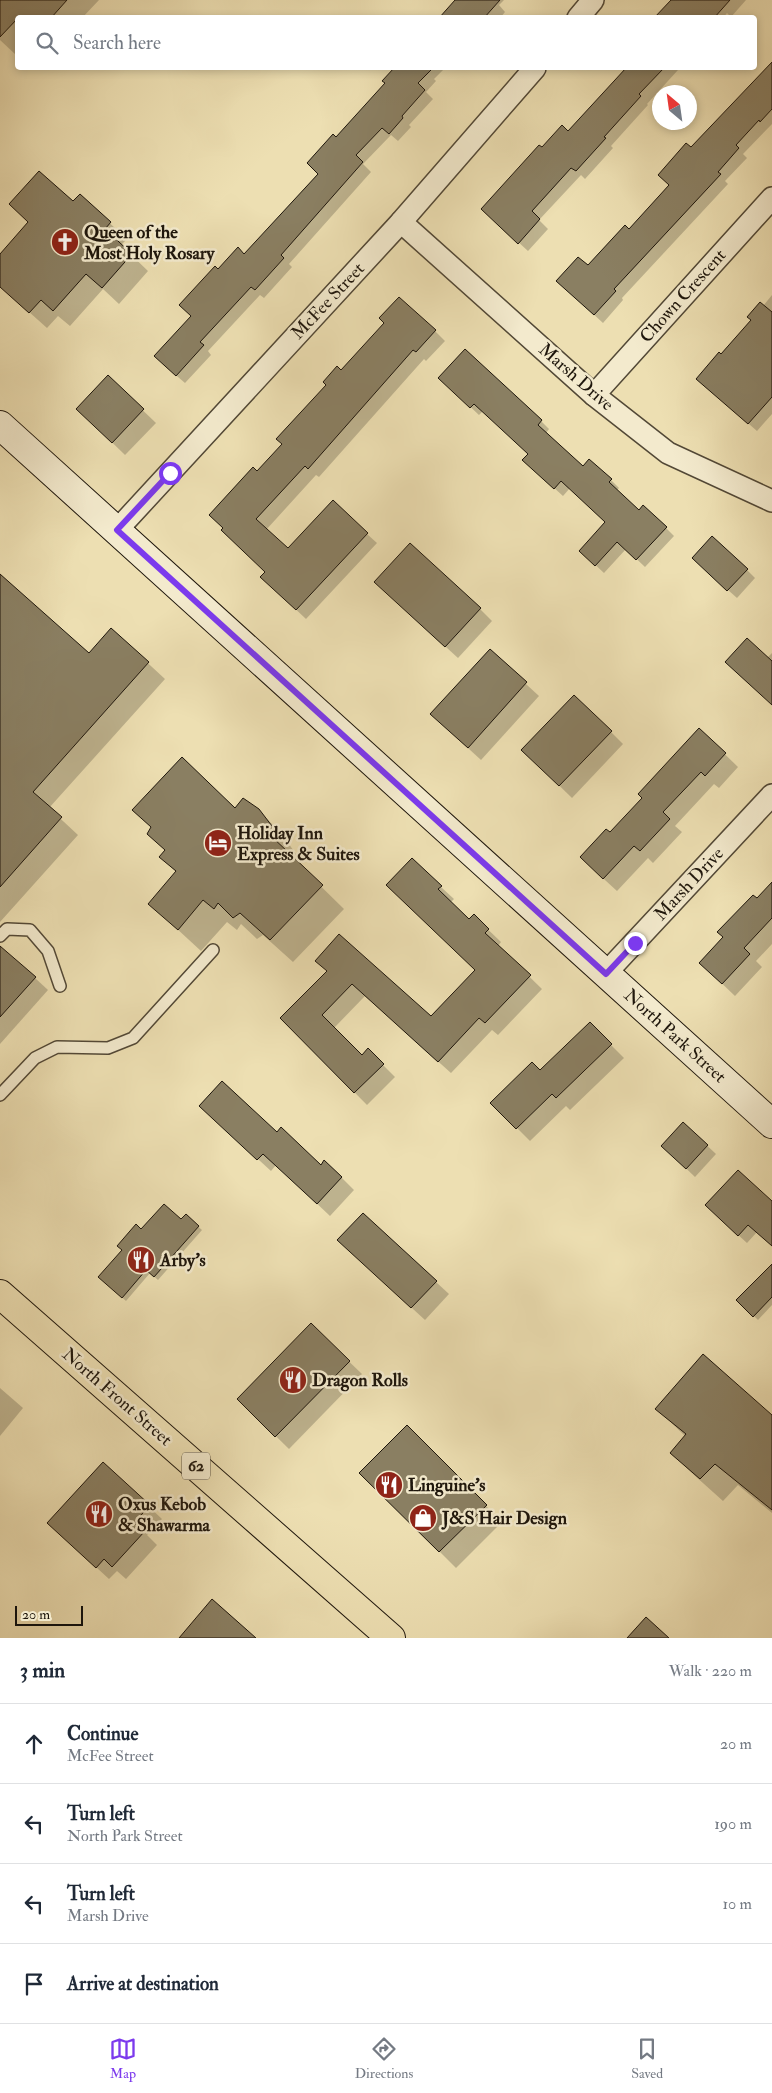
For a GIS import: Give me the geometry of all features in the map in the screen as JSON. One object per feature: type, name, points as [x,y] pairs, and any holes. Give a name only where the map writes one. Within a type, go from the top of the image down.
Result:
[{"type":"main road","name":"North Front Street","points":[[0,1294],[391,1638]]},
{"type":"street","points":[[581,15],[594,0]]},
{"type":"street","name":"McFee Street","points":[[117,530],[401,222],[533,70]]},
{"type":"street","name":"Chown Crescent","points":[[594,395],[772,198]]},
{"type":"street","name":"Marsh Drive","points":[[401,222],[594,395],[668,453],[772,501]]},
{"type":"street","name":"North Park Street","points":[[0,425],[772,1124]]},
{"type":"street","name":"Marsh Drive","points":[[606,974],[772,795]]},
{"type":"lane","points":[[0,936],[7,929],[30,930],[48,951],[60,986]]},
{"type":"lane","points":[[0,1095],[35,1058],[57,1048],[108,1048],[133,1038],[213,950]]},
{"type":"building","points":[[0,0],[67,0],[54,15],[15,15],[15,21],[0,37]]},
{"type":"building","points":[[455,0],[500,0],[487,15],[442,15]]},
{"type":"building","points":[[671,0],[730,0],[717,15],[657,15]]},
{"type":"building","points":[[772,62],[772,109],[736,145],[739,148],[718,172],[721,174],[614,289],[616,291],[594,315],[556,281],[578,257],[588,265],[625,225],[629,229],[669,185],[658,175],[686,143],[691,147]]},
{"type":"building","points":[[392,70],[431,70],[418,83],[425,90],[402,116],[403,118],[389,134],[382,128],[356,155],[363,162],[281,255],[284,258],[255,290],[251,287],[200,342],[204,345],[176,376],[154,356],[191,316],[179,305],[215,266],[218,269],[238,247],[244,254],[318,174],[307,163],[333,134],[336,137],[385,83],[382,81]]},
{"type":"building","points":[[624,70],[662,70],[639,94],[641,96],[576,171],[571,168],[532,211],[540,219],[518,244],[481,209],[539,145],[542,147],[562,125],[568,131]]},
{"type":"building","name":"Queen of the Most Holy Rosary","points":[[39,171],[73,201],[80,194],[111,222],[105,229],[132,254],[102,288],[86,274],[53,311],[41,300],[29,313],[0,287],[0,254],[28,222],[9,204]]},
{"type":"building","points":[[399,297],[436,330],[416,352],[413,350],[308,469],[305,466],[256,519],[288,548],[333,500],[368,533],[296,610],[260,577],[265,572],[221,530],[223,528],[209,515],[253,467],[257,471],[282,444],[276,439],[326,385],[323,382],[337,366],[341,370],[384,323],[379,318]]},
{"type":"building","points":[[760,302],[772,312],[772,397],[748,424],[696,379],[719,352],[721,354],[751,320],[747,317]]},
{"type":"building","points":[[465,349],[542,420],[538,425],[583,466],[589,459],[612,479],[609,482],[639,510],[643,505],[667,527],[636,560],[617,542],[595,566],[579,551],[605,522],[561,481],[554,489],[522,460],[528,454],[474,404],[470,408],[438,378]]},
{"type":"building","points":[[108,375],[144,409],[112,443],[76,409]]},
{"type":"building","points":[[712,536],[748,569],[727,591],[692,558]]},
{"type":"building","points":[[410,543],[481,608],[445,647],[374,582]]},
{"type":"building","points":[[0,574],[89,653],[111,628],[149,662],[33,792],[62,817],[0,887]]},
{"type":"building","points":[[747,638],[772,661],[772,705],[725,662]]},
{"type":"building","points":[[490,649],[527,682],[468,748],[430,714]]},
{"type":"building","points":[[574,695],[612,731],[559,786],[521,750]]},
{"type":"building","points":[[699,728],[726,753],[705,776],[701,772],[663,812],[670,819],[640,851],[634,846],[603,879],[580,857],[606,829],[610,832],[642,798],[638,794]]},
{"type":"building","name":"Holiday Inn Express & Suites","points":[[182,757],[235,808],[243,798],[259,809],[275,830],[271,836],[323,885],[270,940],[240,913],[233,918],[218,903],[214,909],[203,900],[178,930],[148,904],[176,871],[159,857],[165,850],[147,834],[151,827],[132,810]]},
{"type":"building","points":[[412,858],[442,886],[438,889],[469,919],[474,914],[489,929],[485,933],[531,975],[485,1023],[479,1018],[438,1062],[352,984],[322,1015],[362,1055],[368,1048],[384,1064],[354,1093],[280,1018],[327,971],[315,961],[339,934],[431,1016],[475,970],[386,885]]},
{"type":"building","points":[[772,882],[772,918],[744,948],[750,954],[722,984],[699,963],[723,937],[717,932],[753,895],[757,898]]},
{"type":"building","points":[[0,946],[36,977],[0,1017]]},
{"type":"building","points":[[590,1022],[612,1044],[556,1098],[552,1094],[516,1129],[490,1103],[532,1062],[540,1070]]},
{"type":"building","points":[[222,1081],[277,1132],[281,1127],[321,1165],[324,1160],[342,1177],[317,1204],[263,1154],[257,1160],[199,1106]]},
{"type":"building","points":[[683,1122],[708,1145],[686,1169],[661,1146]]},
{"type":"building","points":[[738,1170],[772,1201],[772,1246],[748,1225],[738,1236],[705,1205]]},
{"type":"building","name":"Arby's","points":[[164,1204],[181,1219],[186,1214],[199,1226],[154,1277],[146,1270],[122,1298],[98,1277],[122,1250],[117,1246],[136,1224],[141,1229]]},
{"type":"building","points":[[363,1213],[437,1281],[411,1308],[337,1240]]},
{"type":"building","points":[[772,1264],[772,1297],[753,1317],[736,1300]]},
{"type":"building","name":"Dragon Rolls","points":[[311,1323],[350,1361],[275,1437],[237,1399]]},
{"type":"building","points":[[703,1354],[772,1415],[772,1510],[715,1464],[700,1479],[670,1453],[686,1434],[655,1409]]},
{"type":"building","points":[[407,1425],[487,1505],[439,1552],[359,1473]]},
{"type":"building","name":"Oxus Kebob & Shawarma","points":[[103,1462],[150,1505],[135,1522],[145,1531],[112,1567],[104,1559],[96,1568],[47,1523]]},
{"type":"building","points":[[212,1599],[256,1638],[179,1638]]},
{"type":"building","points":[[646,1617],[669,1638],[627,1638]]},
{"type":"place","name":"Queen of the Most Holy Rosary","points":[[65,242]]},
{"type":"place","name":"Holiday Inn Express & Suites","points":[[218,843]]},
{"type":"place","name":"Arby's","points":[[141,1260]]},
{"type":"place","name":"Dragon Rolls","points":[[293,1380]]},
{"type":"place","name":"Linguine's","points":[[389,1485]]},
{"type":"place","name":"Oxus Kebob & Shawarma","points":[[99,1514]]},
{"type":"place","name":"J&S Hair Design","points":[[423,1518]]},
{"type":"route","points":[[170,473],[117,530],[606,974],[635,943]]}]
